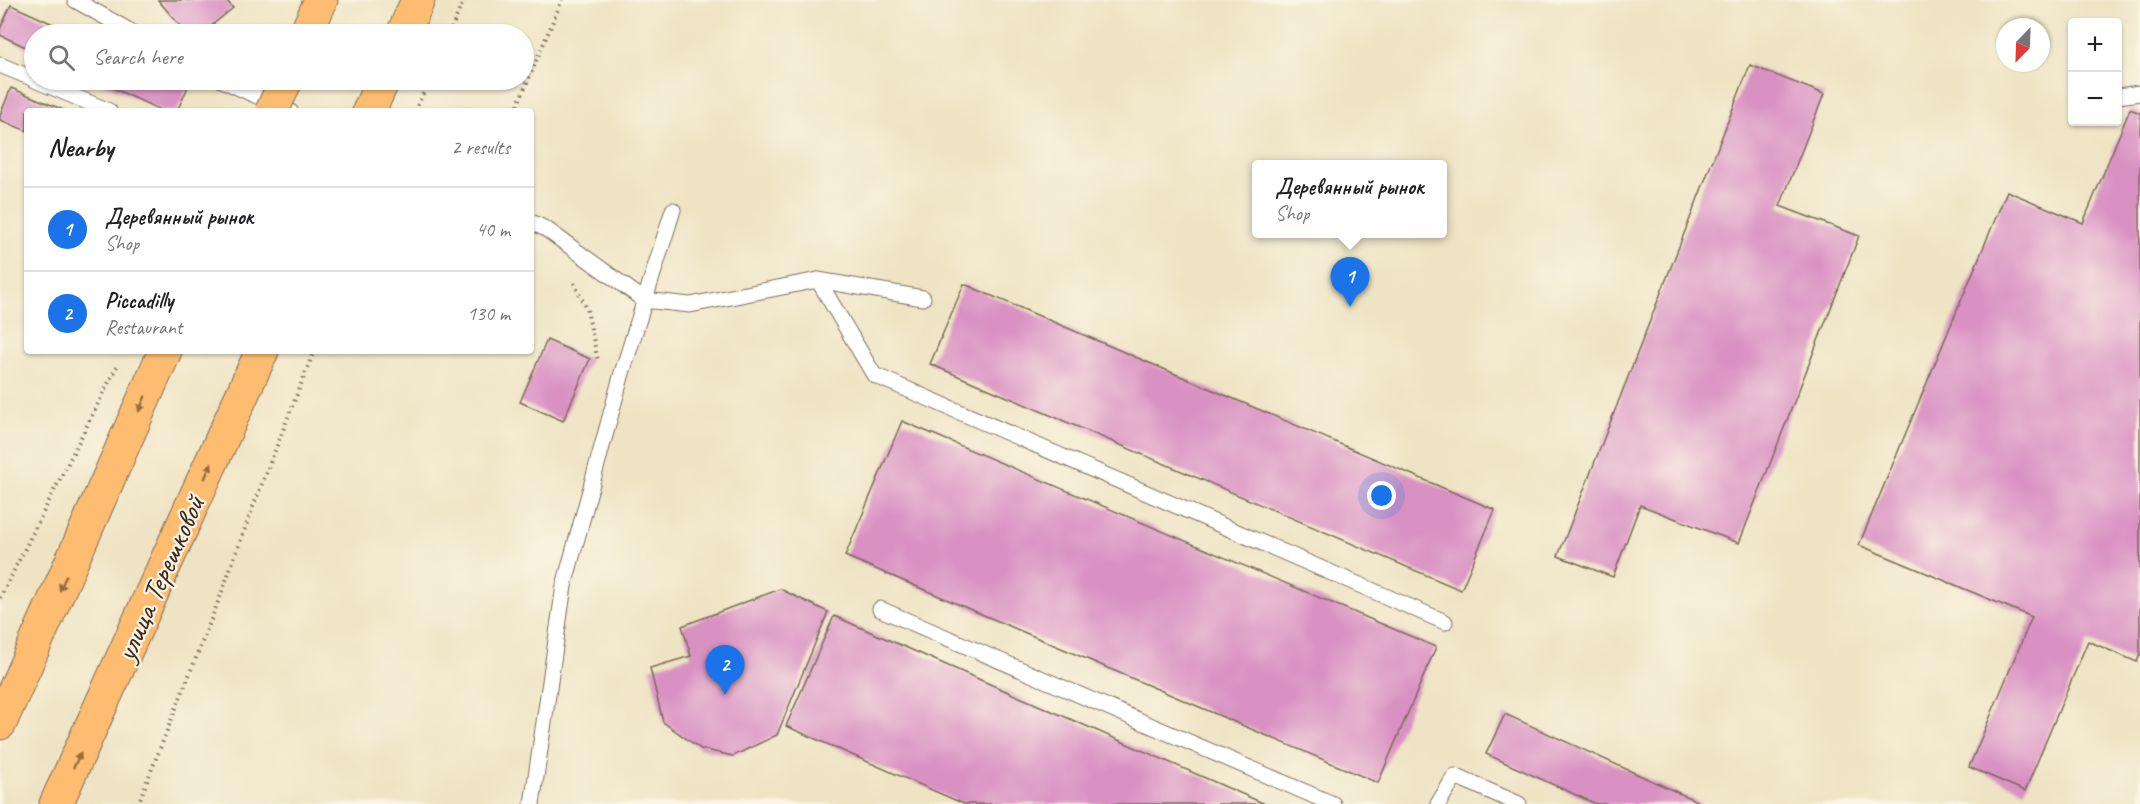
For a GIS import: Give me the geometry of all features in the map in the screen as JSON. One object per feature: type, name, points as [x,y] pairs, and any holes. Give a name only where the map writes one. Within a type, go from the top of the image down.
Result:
[{"type":"main road","points":[[407,24],[418,0]]},
{"type":"main road","points":[[273,108],[281,90]]},
{"type":"main road","points":[[370,108],[378,90]]},
{"type":"main road","points":[[0,723],[164,354]]},
{"type":"main road","name":"улица Терешковой","points":[[56,804],[261,354]]},
{"type":"lane","points":[[75,0],[117,24]]},
{"type":"lane","points":[[0,65],[24,75]]},
{"type":"lane","points":[[60,90],[102,108]]},
{"type":"lane","points":[[244,90],[283,108]]},
{"type":"lane","points":[[2122,95],[2140,93]]},
{"type":"lane","points":[[532,804],[564,586],[616,395],[673,210]]},
{"type":"lane","points":[[534,223],[546,229],[644,300],[690,305],[818,280],[923,298]]},
{"type":"lane","points":[[818,280],[874,375],[1446,622]]},
{"type":"lane","points":[[880,609],[1333,804]]},
{"type":"lane","points":[[1438,804],[1455,776],[1519,804]]},
{"type":"path","points":[[453,24],[464,0]]},
{"type":"path","points":[[534,66],[562,0]]},
{"type":"path","points":[[416,108],[424,90]]},
{"type":"path","points":[[516,108],[524,90]]},
{"type":"path","points":[[572,279],[588,310],[599,363]]},
{"type":"path","points":[[138,804],[313,354]]},
{"type":"path","points":[[0,598],[120,361]]},
{"type":"building","points":[[158,0],[226,0],[233,8],[213,24],[178,24]]},
{"type":"building","points":[[11,5],[53,24],[24,24],[24,46],[0,35],[0,29]]},
{"type":"building","points":[[1750,65],[1824,94],[1780,206],[1859,236],[1739,543],[1640,505],[1613,577],[1558,556]]},
{"type":"building","points":[[11,88],[59,108],[24,108],[24,130],[0,120]]},
{"type":"building","points":[[117,90],[187,90],[178,108],[156,108]]},
{"type":"building","points":[[2130,109],[2140,113],[2140,654],[2137,662],[2088,641],[2025,791],[1969,767],[2032,617],[1859,545],[2007,191],[2083,223]]},
{"type":"building","points":[[964,284],[1495,510],[1461,590],[930,364]]},
{"type":"building","points":[[547,340],[590,359],[563,421],[520,402]]},
{"type":"building","points":[[902,421],[1436,647],[1378,783],[845,556]]},
{"type":"building","points":[[780,589],[828,612],[777,735],[733,756],[701,749],[663,722],[650,668],[691,656],[682,626]]},
{"type":"building","points":[[834,616],[1265,804],[964,804],[786,726]]},
{"type":"building","points":[[1505,714],[1703,804],[1596,804],[1486,754]]},
{"type":"place","name":"Деревянный рынок","points":[[1350,307]]},
{"type":"place","name":"Piccadilly","points":[[725,695]]}]
